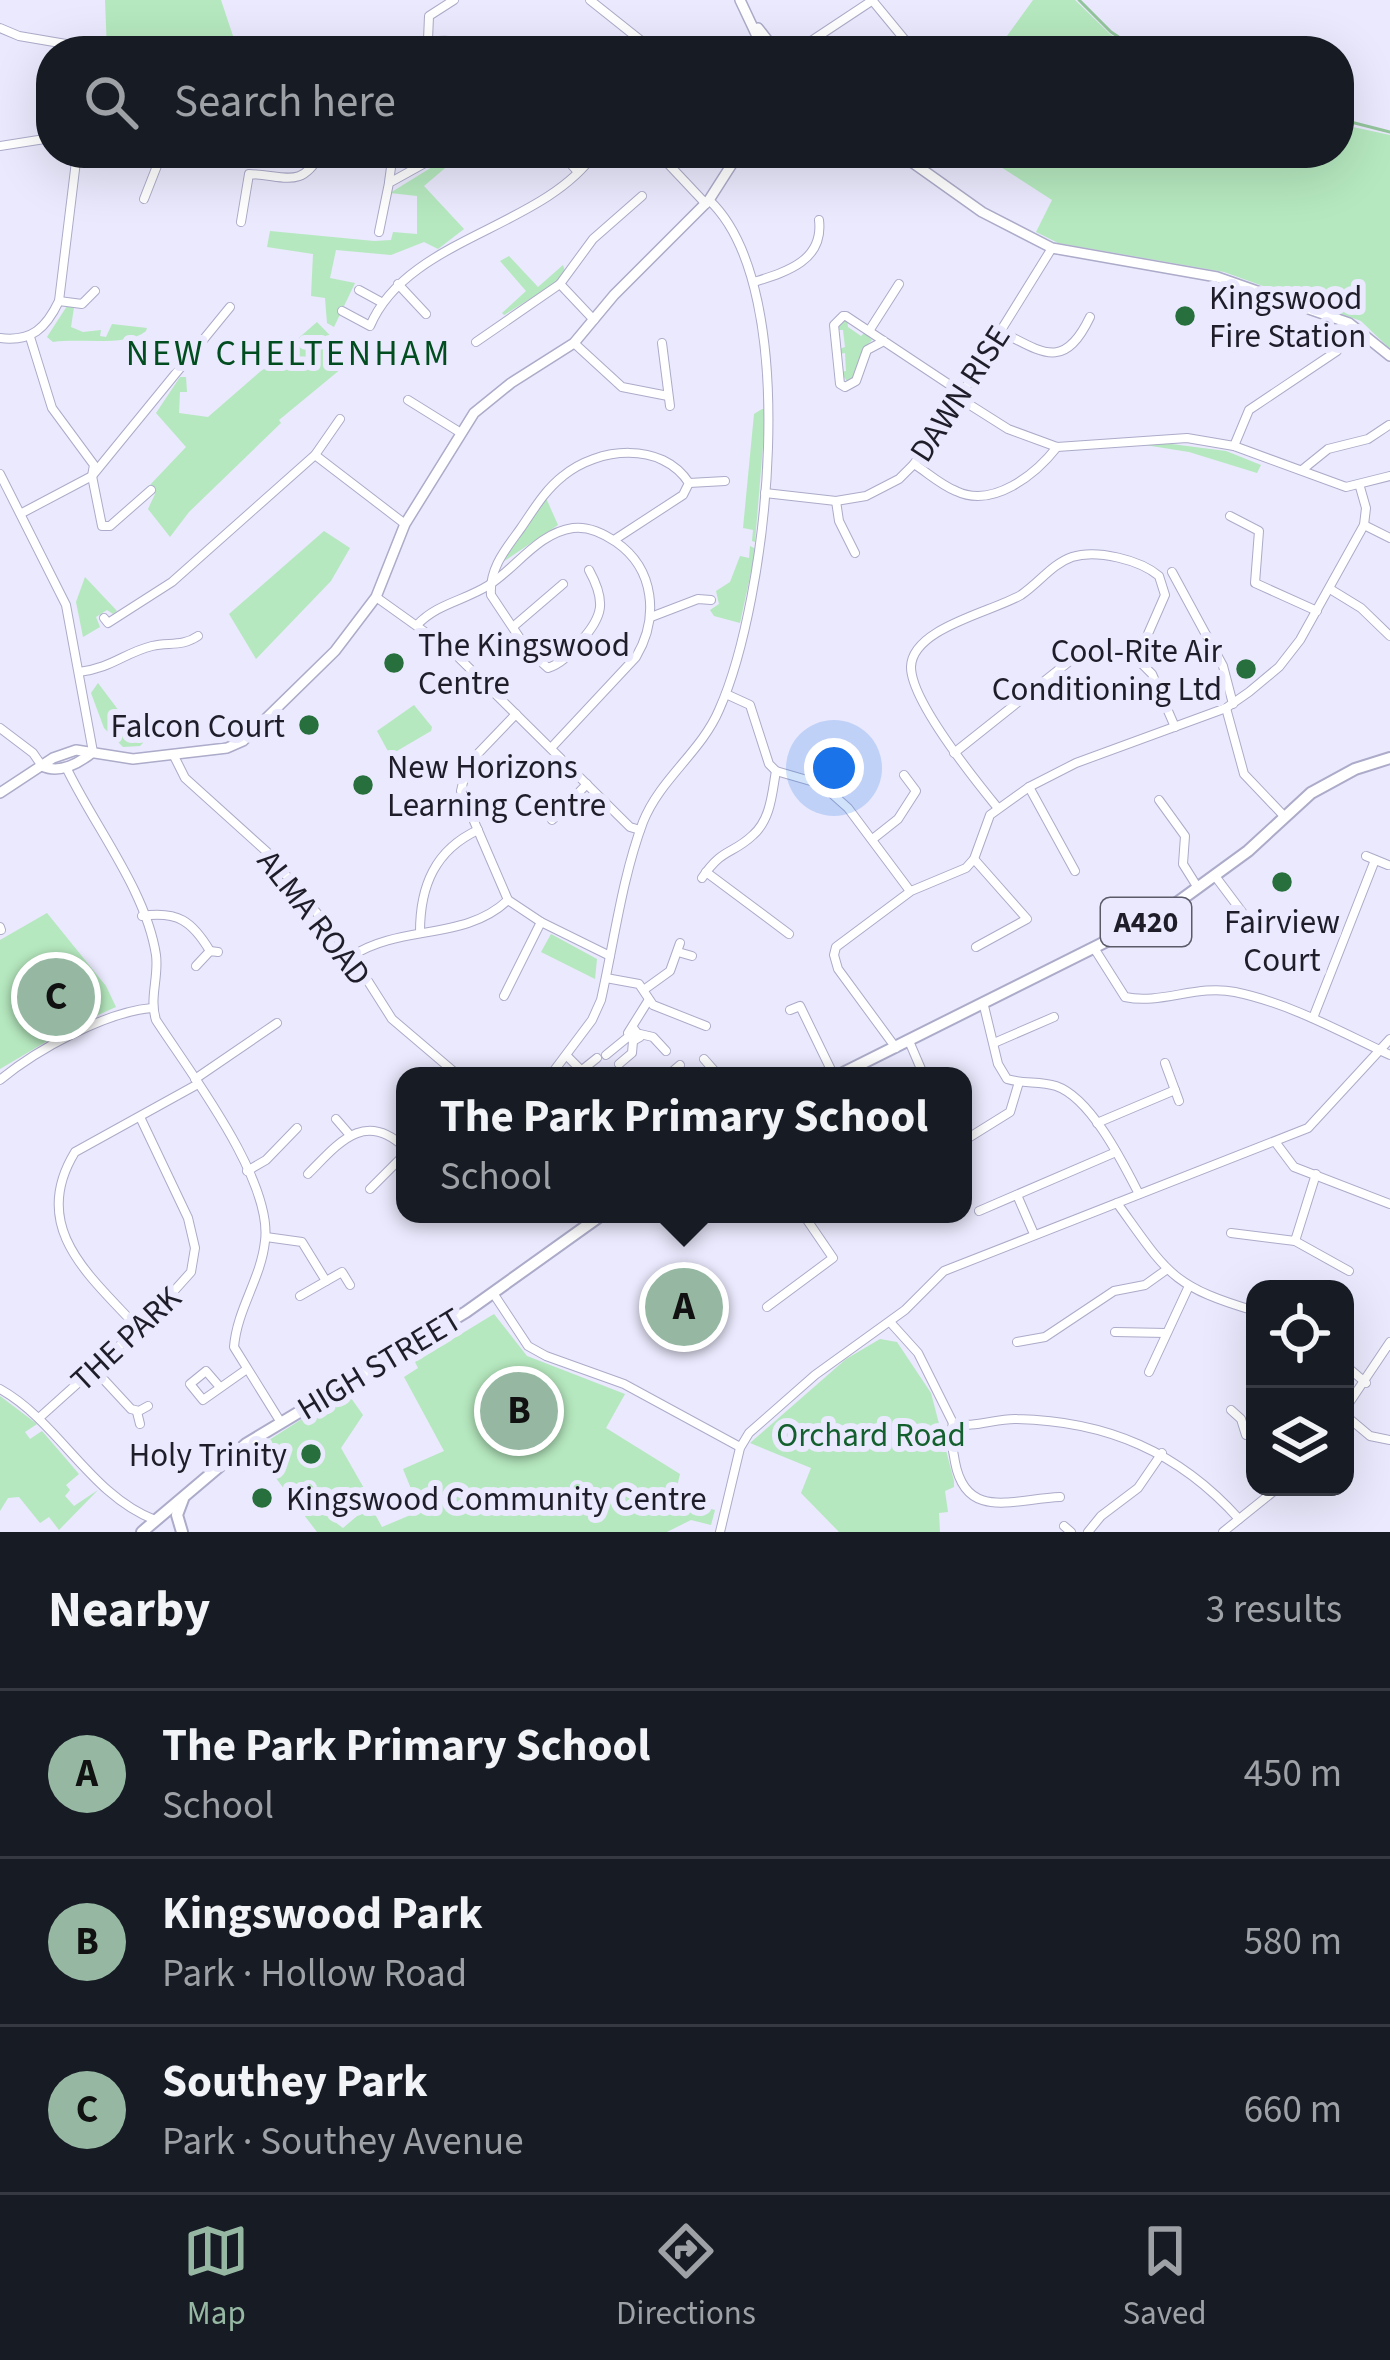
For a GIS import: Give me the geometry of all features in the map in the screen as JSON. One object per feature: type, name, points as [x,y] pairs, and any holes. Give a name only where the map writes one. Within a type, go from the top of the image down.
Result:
[{"type":"main road","name":"A420","points":[[855,1067],[1163,913],[1215,876],[1311,793],[1390,758]]},
{"type":"main road","name":"HIGH STREET","points":[[142,1532],[229,1456],[493,1293],[580,1223]]},
{"type":"main road","points":[[182,1532],[178,1508],[189,1491]]},
{"type":"main road","points":[[157,1518],[177,1519]]},
{"type":"street","points":[[428,36],[429,16],[454,0]]},
{"type":"street","points":[[590,0],[635,36]]},
{"type":"street","points":[[740,0],[758,36]]},
{"type":"street","points":[[817,36],[872,0],[902,36]]},
{"type":"street","points":[[748,14],[765,36]]},
{"type":"street","points":[[0,28],[36,39]]},
{"type":"street","points":[[0,146],[36,140]]},
{"type":"street","points":[[0,338],[30,337],[50,320],[58,301],[75,168]]},
{"type":"street","points":[[144,199],[156,168]]},
{"type":"street","points":[[241,222],[249,174],[296,179],[314,168]]},
{"type":"street","points":[[379,232],[391,168]]},
{"type":"street","points":[[389,183],[416,168]]},
{"type":"street","points":[[574,168],[578,172]]},
{"type":"street","points":[[342,311],[370,326],[380,302],[398,284],[582,168]]},
{"type":"street","points":[[557,1067],[592,1019],[651,803],[710,727],[726,694],[746,616],[765,493],[768,391],[753,283],[725,217],[673,168]]},
{"type":"street","points":[[0,794],[72,751],[133,759],[227,748],[243,741],[335,651],[376,597],[405,524],[460,433],[490,398],[574,344],[614,295],[708,202],[730,168]]},
{"type":"street","points":[[919,168],[982,212],[1052,248],[1217,277],[1349,323],[1390,356]]},
{"type":"street","points":[[476,342],[560,284],[593,238],[628,201],[642,196]]},
{"type":"street","points":[[753,283],[803,262],[816,244],[818,220]]},
{"type":"street","name":"DAWN RISE","points":[[765,493],[836,501],[883,490],[914,464],[1052,248]]},
{"type":"street","points":[[869,331],[901,281]]},
{"type":"street","points":[[398,284],[426,314]]},
{"type":"street","points":[[560,284],[595,321]]},
{"type":"street","points":[[359,290],[380,302]]},
{"type":"street","points":[[58,301],[82,304],[95,291]]},
{"type":"street","points":[[22,513],[92,476],[230,307]]},
{"type":"street","points":[[884,340],[867,350],[856,381],[845,387],[840,384],[835,320],[846,316],[884,340],[1008,429],[1057,447],[1165,438],[1234,446],[1346,488],[1390,476]]},
{"type":"street","points":[[1000,331],[1036,350],[1056,354],[1073,347],[1090,317]]},
{"type":"street","points":[[30,337],[52,407],[94,465],[102,526],[110,526],[151,490]]},
{"type":"street","points":[[574,344],[622,387],[669,401],[662,343]]},
{"type":"street","points":[[1234,446],[1249,410],[1336,351]]},
{"type":"street","points":[[408,400],[460,433]]},
{"type":"street","points":[[104,618],[108,623],[172,582],[315,455],[340,419]]},
{"type":"street","points":[[1301,471],[1328,449],[1368,439],[1389,425]]},
{"type":"street","points":[[914,464],[955,491],[988,495],[1028,477],[1057,447]]},
{"type":"street","points":[[589,570],[601,591],[598,622],[559,664],[548,668],[491,595],[490,584],[496,563],[547,491],[587,460],[612,453],[639,453],[680,469],[689,483]]},
{"type":"street","points":[[315,455],[405,524]]},
{"type":"street","points":[[0,474],[66,605],[93,752]]},
{"type":"street","points":[[689,483],[725,481]]},
{"type":"street","points":[[614,540],[683,495],[689,483]]},
{"type":"street","points":[[896,1048],[838,969],[834,955],[842,940],[910,891],[953,876],[974,859],[990,815],[1029,787],[1076,763],[1230,706],[1279,667],[1330,589],[1364,525],[1366,508],[1360,487]]},
{"type":"street","points":[[836,501],[839,521],[855,553]]},
{"type":"street","points":[[1230,516],[1254,526],[1262,537],[1255,584],[1316,611]]},
{"type":"street","points":[[1364,525],[1390,538]]},
{"type":"street","points":[[416,625],[434,608],[490,584],[555,533],[583,528],[614,540],[629,552],[646,580],[651,617],[636,657],[550,748]]},
{"type":"street","points":[[997,807],[954,754],[913,682],[911,663],[918,646],[1017,597],[1070,558],[1088,554],[1142,564],[1160,575],[1165,595],[1137,659]]},
{"type":"street","points":[[1172,572],[1223,666],[1244,774],[1284,816]]},
{"type":"street","points":[[514,626],[563,584]]},
{"type":"street","points":[[1330,589],[1361,608],[1390,636]]},
{"type":"street","points":[[376,597],[453,652],[630,826],[640,830]]},
{"type":"street","points":[[651,617],[698,599],[711,600]]},
{"type":"street","points":[[79,672],[104,669],[147,647],[184,644],[198,636]]},
{"type":"street","points":[[954,754],[1086,652],[1101,649],[1137,659],[1152,674],[1175,728]]},
{"type":"street","points":[[726,694],[750,705],[765,756],[776,771],[820,784],[874,838],[910,891]]},
{"type":"street","points":[[516,714],[467,765],[461,791],[508,900],[610,956]]},
{"type":"street","points":[[0,728],[33,753],[41,766],[52,770],[80,763],[93,752]]},
{"type":"street","name":"ALMA ROAD","points":[[174,756],[185,778],[267,852],[352,956],[392,1019],[448,1067]]},
{"type":"street","points":[[66,766],[130,883],[157,957],[152,1008],[228,1130],[262,1208],[266,1237],[234,1347],[280,1421]]},
{"type":"street","points":[[776,771],[763,824],[752,837],[716,857],[704,875],[788,934]]},
{"type":"street","points":[[874,838],[898,819],[916,791],[904,775]]},
{"type":"street","points":[[552,820],[587,784]]},
{"type":"street","points":[[1029,787],[1075,871]]},
{"type":"street","points":[[1159,800],[1185,836],[1183,864],[1198,889]]},
{"type":"street","points":[[420,932],[420,906],[430,874],[452,844],[478,830]]},
{"type":"street","points":[[1313,1018],[1371,858],[1388,865]]},
{"type":"street","points":[[974,859],[1027,920],[976,947]]},
{"type":"street","points":[[1215,876],[1245,916]]},
{"type":"street","points":[[352,956],[375,941],[471,924],[508,900]]},
{"type":"street","points":[[142,916],[170,913],[187,920],[214,951],[196,966]]},
{"type":"street","points":[[504,996],[541,922]]},
{"type":"street","points":[[644,989],[670,971],[679,947],[692,956]]},
{"type":"street","points":[[1094,948],[1125,997],[1137,1000],[1193,989],[1234,992],[1313,1018],[1385,1053]]},
{"type":"street","points":[[606,978],[639,984],[648,1001],[632,1053],[620,1064]]},
{"type":"street","points":[[648,1001],[706,1026]]},
{"type":"street","points":[[790,1010],[800,1006],[831,1067]]},
{"type":"street","points":[[983,1006],[1007,1079],[1054,1086],[1074,1099],[1116,1152],[1139,1194]]},
{"type":"street","points":[[0,1080],[22,1063],[98,1023],[152,1008]]},
{"type":"street","points":[[994,1043],[1054,1017]]},
{"type":"street","points":[[137,1327],[77,1262],[56,1211],[72,1156],[196,1082],[277,1023]]},
{"type":"street","points":[[591,1067],[634,1035],[653,1037],[666,1052]]},
{"type":"street","points":[[720,1532],[740,1448],[748,1433],[815,1375],[890,1322],[944,1271],[1308,1127],[1385,1053],[1390,1040]]},
{"type":"street","points":[[909,1041],[920,1067]]},
{"type":"street","points":[[566,1056],[578,1067]]},
{"type":"street","points":[[704,1059],[711,1067]]},
{"type":"street","points":[[1165,1063],[1179,1101]]},
{"type":"street","points":[[972,1136],[1010,1112],[1018,1082]]},
{"type":"street","points":[[1096,1123],[1175,1090]]},
{"type":"street","name":"THE PARK","points":[[39,1418],[187,1280],[195,1248],[188,1218],[140,1117]]},
{"type":"street","points":[[336,1119],[350,1134]]},
{"type":"street","points":[[247,1171],[266,1160],[297,1128]]},
{"type":"street","points":[[308,1174],[350,1134],[382,1133],[396,1144]]},
{"type":"street","points":[[1276,1143],[1294,1167],[1390,1204]]},
{"type":"street","points":[[979,1211],[1116,1152]]},
{"type":"street","points":[[370,1189],[396,1161]]},
{"type":"street","points":[[1295,1241],[1316,1174]]},
{"type":"street","points":[[1017,1195],[1034,1234]]},
{"type":"street","points":[[1117,1203],[1166,1270],[1188,1288],[1246,1308]]},
{"type":"street","points":[[767,1307],[833,1258],[809,1223]]},
{"type":"street","points":[[1231,1233],[1295,1241],[1349,1271]]},
{"type":"street","points":[[266,1237],[302,1242],[326,1281]]},
{"type":"street","points":[[1017,1342],[1045,1337],[1114,1291],[1145,1285],[1166,1270]]},
{"type":"street","points":[[300,1296],[342,1272],[350,1285]]},
{"type":"street","points":[[1149,1372],[1160,1365],[1166,1333],[1188,1288]]},
{"type":"street","points":[[493,1293],[528,1346],[624,1384],[740,1448]]},
{"type":"street","points":[[890,1322],[918,1353],[952,1423],[959,1485],[967,1496],[982,1502],[1060,1497]]},
{"type":"street","points":[[1115,1332],[1166,1333]]},
{"type":"street","points":[[1354,1399],[1390,1342]]},
{"type":"street","points":[[94,1369],[137,1412],[140,1424]]},
{"type":"street","points":[[219,1386],[247,1369]]},
{"type":"street","points":[[1354,1372],[1366,1382]]},
{"type":"street","points":[[0,1389],[39,1418],[90,1474],[157,1518]]},
{"type":"street","points":[[137,1412],[148,1406]]},
{"type":"street","points":[[1231,1410],[1246,1432]]},
{"type":"street","points":[[952,1423],[961,1426],[1011,1418],[1092,1426],[1138,1441],[1216,1493],[1239,1519]]},
{"type":"street","points":[[1354,1421],[1370,1436],[1390,1440]]},
{"type":"street","points":[[1088,1532],[1138,1488],[1162,1453]]},
{"type":"street","points":[[1223,1532],[1268,1496]]},
{"type":"green space","points":[[105,0],[221,0],[233,36],[106,36]]},
{"type":"green space","points":[[1033,0],[1075,0],[1113,36],[1007,36]]},
{"type":"green space","points":[[1354,127],[1390,135],[1390,349],[1361,321],[1224,272],[1058,243],[1036,232],[1052,200],[1002,168],[1354,168]]},
{"type":"green space","points":[[430,168],[445,168],[424,186],[464,229],[438,249],[424,242],[391,255],[336,250],[330,278],[355,283],[334,327],[327,323],[325,298],[311,296],[313,254],[267,247],[270,231],[374,241],[391,240],[393,232],[417,234],[417,196],[390,193]]},
{"type":"green space","points":[[509,256],[538,287],[563,265],[565,271],[559,281],[504,315],[526,291],[500,261]]},
{"type":"green space","points":[[67,306],[74,307],[71,327],[83,332],[101,330],[100,336],[106,337],[112,324],[147,328],[127,339],[53,342],[47,337]]},
{"type":"green space","points":[[847,319],[848,327],[861,336],[865,332],[872,340],[862,351],[854,377],[847,381],[840,372],[846,371],[845,353],[839,354],[845,347],[843,330],[837,330],[837,324]]},
{"type":"green space","points":[[317,322],[353,359],[279,420],[170,537],[148,509],[155,494],[149,486],[186,447],[156,413],[180,377],[186,377],[187,392],[180,392],[179,413],[208,417]]},
{"type":"green space","points":[[766,409],[755,542],[753,530],[743,528],[754,414]]},
{"type":"green space","points":[[1156,442],[1226,451],[1261,465],[1257,473],[1189,452],[1145,445]]},
{"type":"green space","points":[[546,498],[558,525],[500,564],[501,558]]},
{"type":"green space","points":[[324,531],[350,548],[331,581],[256,659],[229,614]]},
{"type":"green space","points":[[750,546],[756,549],[740,623],[714,616],[710,610],[719,604],[716,591],[730,582],[740,556],[749,558]]},
{"type":"green space","points":[[85,577],[117,611],[107,610],[96,617],[100,627],[83,637],[76,602]]},
{"type":"green space","points":[[98,683],[143,743],[140,746],[123,747],[104,728],[91,693]]},
{"type":"green space","points":[[414,705],[431,731],[390,755],[377,731]]},
{"type":"green space","points":[[47,913],[106,986],[116,1007],[0,1069],[0,940]]},
{"type":"green space","points":[[551,934],[597,959],[595,979],[541,952]]},
{"type":"green space","points":[[494,1314],[527,1356],[625,1394],[606,1428],[680,1474],[674,1499],[715,1510],[711,1525],[691,1520],[667,1532],[317,1532],[258,1447],[346,1391],[363,1415],[341,1448],[365,1490],[335,1522],[343,1528],[370,1505],[382,1527],[420,1511],[403,1469],[444,1451],[404,1377],[418,1368],[415,1362]]},
{"type":"green space","name":"Orchard Road","points":[[880,1339],[897,1342],[931,1393],[954,1481],[954,1487],[945,1491],[948,1512],[939,1513],[940,1532],[839,1532],[801,1493],[811,1468],[750,1443],[846,1359]]},
{"type":"green space","points":[[0,1396],[37,1424],[25,1432],[30,1439],[42,1431],[79,1474],[66,1485],[70,1490],[65,1496],[74,1506],[98,1490],[59,1530],[49,1517],[40,1523],[19,1497],[8,1498],[0,1511]]},
{"type":"waterway","points":[[1079,0],[1117,36]]},
{"type":"waterway","points":[[1354,123],[1390,132]]},
{"type":"place","name":"Kingswood Fire Station","points":[[1185,316]]},
{"type":"place","name":"The Kingswood Centre","points":[[394,663]]},
{"type":"place","name":"Cool-Rite Air Conditioning Ltd","points":[[1246,669]]},
{"type":"place","name":"Falcon Court","points":[[309,725]]},
{"type":"place","name":"New Horizons Learning Centre","points":[[363,785]]},
{"type":"place","name":"Fairview Court","points":[[1282,882]]},
{"type":"place","name":"Southey Park","points":[[56,997]]},
{"type":"place","name":"The Park Primary School","points":[[684,1307]]},
{"type":"place","name":"Kingswood Park","points":[[519,1411]]},
{"type":"place","name":"Holy Trinity","points":[[311,1454]]},
{"type":"place","name":"Kingswood Community Centre","points":[[262,1498]]},
{"type":"district","name":"NEW CHELTENHAM","points":[[289,352]]}]
